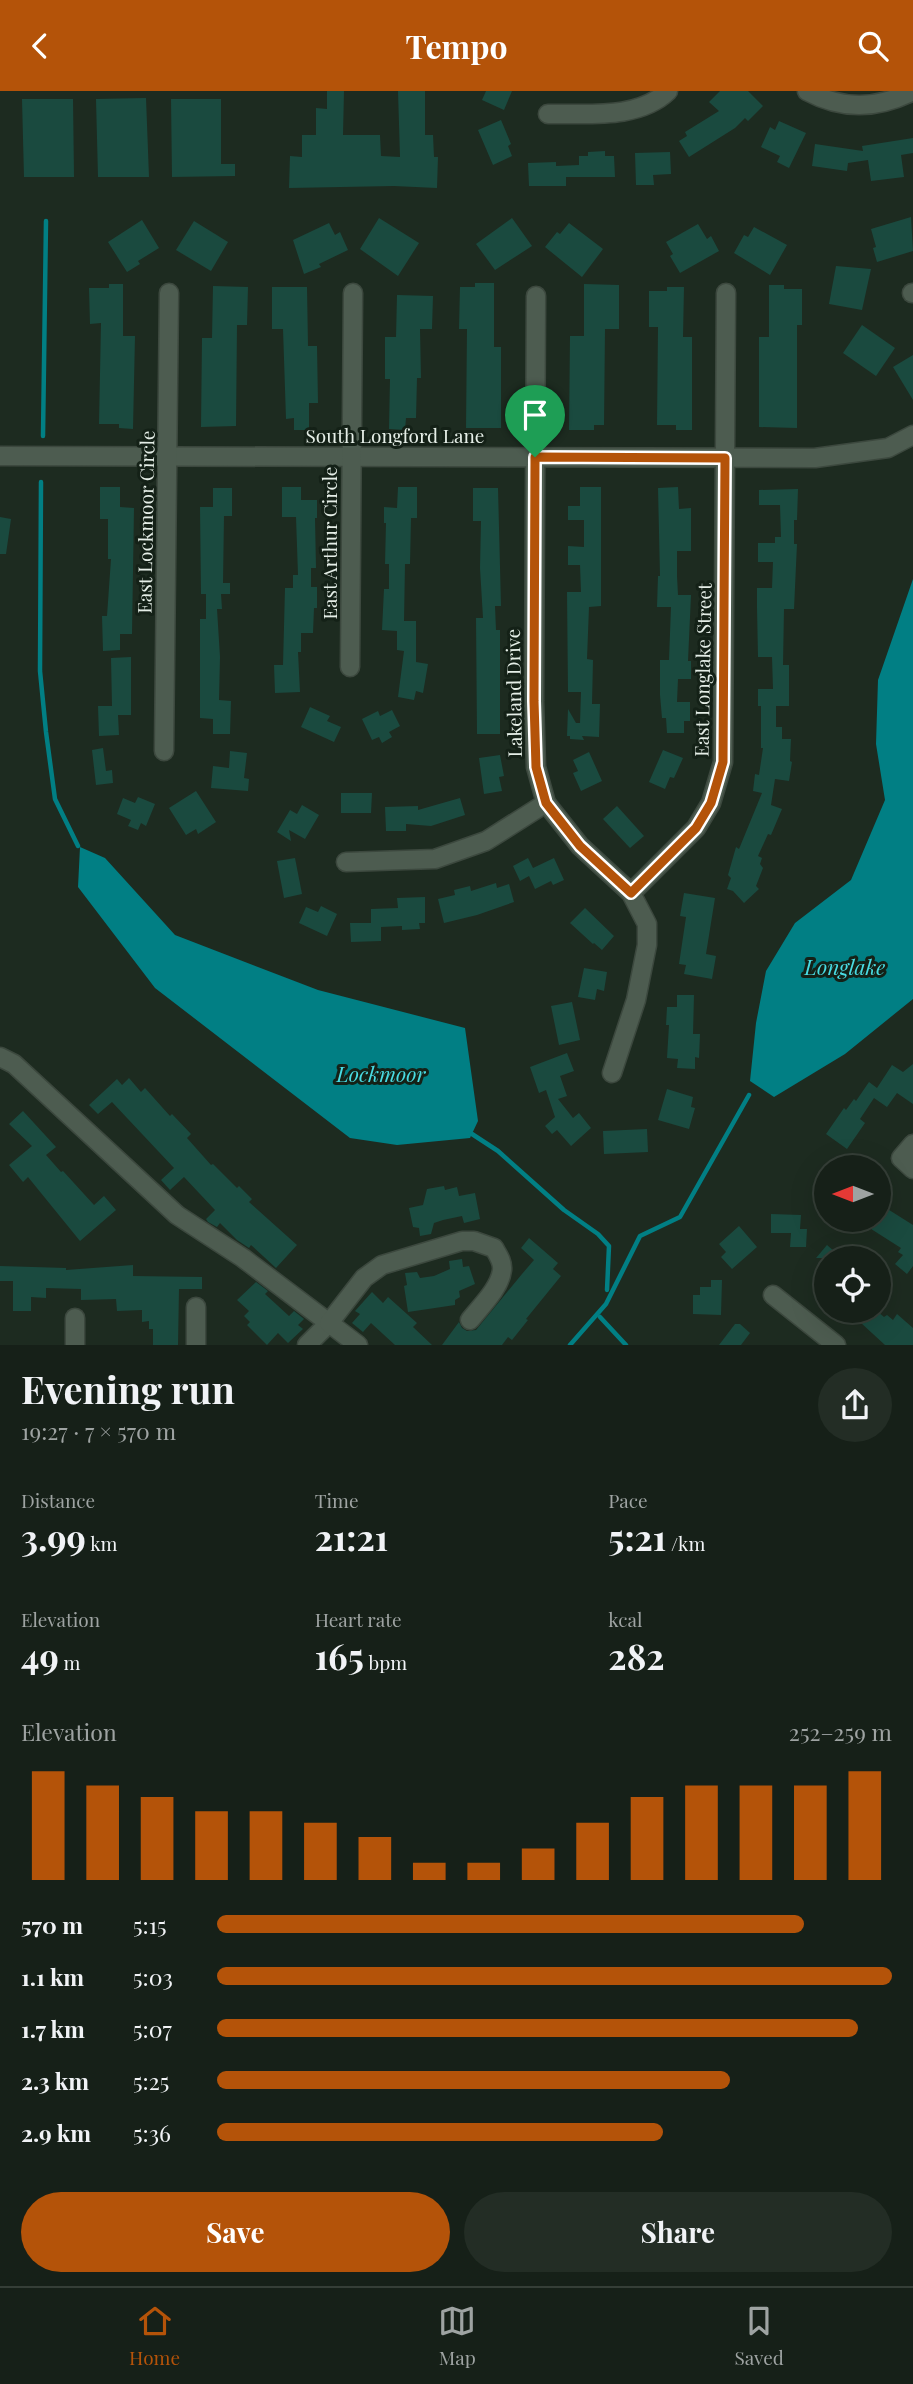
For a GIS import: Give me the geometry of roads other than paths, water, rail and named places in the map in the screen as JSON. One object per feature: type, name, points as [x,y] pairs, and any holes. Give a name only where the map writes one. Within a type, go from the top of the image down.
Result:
[{"type":"street","points":[[548,114],[627,112],[662,97],[668,91]]},
{"type":"street","points":[[807,91],[825,101],[858,106],[893,101],[913,91]]},
{"type":"street","name":"East Lockmoor Circle","points":[[164,751],[169,293]]},
{"type":"street","name":"East Arthur Circle","points":[[350,667],[353,293]]},
{"type":"street","name":"East Longlake Street","points":[[631,893],[696,828],[711,803],[723,762],[726,293]]},
{"type":"street","name":"Lakeland Drive","points":[[536,296],[536,767],[546,803],[580,846],[631,893]]},
{"type":"street","name":"South Longford Lane","points":[[0,456],[815,458],[888,448],[913,435]]},
{"type":"street","points":[[346,862],[436,859],[486,841],[546,803]]},
{"type":"street","points":[[612,1073],[635,1000],[647,945],[646,924],[631,893]]},
{"type":"street","points":[[0,1057],[14,1064],[177,1215],[243,1258],[358,1345]]},
{"type":"street","points":[[307,1345],[329,1323],[364,1278],[382,1265],[462,1241],[474,1241],[494,1248],[502,1262],[497,1284],[470,1319]]},
{"type":"street","points":[[772,1295],[836,1345]]},
{"type":"street","points":[[196,1307],[196,1345]]},
{"type":"street","points":[[75,1318],[75,1345]]},
{"type":"water","name":"Longlake","points":[[913,579],[913,999],[845,1054],[774,1097],[750,1081],[756,1023],[766,971],[795,923],[851,880],[885,800],[876,744],[878,680]]},
{"type":"water","name":"Lockmoor","points":[[80,847],[105,858],[175,935],[318,990],[465,1028],[478,1121],[470,1138],[397,1145],[350,1138],[155,988],[78,887]]},
{"type":"waterway","points":[[43,436],[46,221]]},
{"type":"waterway","points":[[41,482],[40,671],[46,732],[55,799],[78,846]]},
{"type":"waterway","points":[[570,1345],[606,1304],[640,1236],[680,1217],[749,1095]]},
{"type":"waterway","points":[[472,1134],[498,1151],[609,1246],[607,1290]]},
{"type":"waterway","points":[[600,1317],[626,1345]]}]
